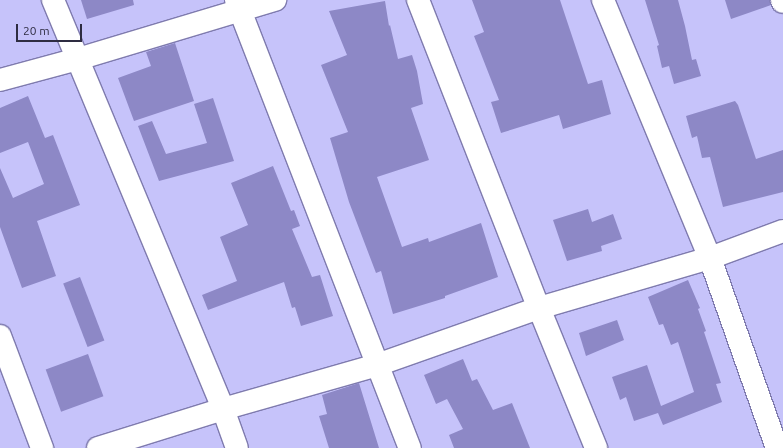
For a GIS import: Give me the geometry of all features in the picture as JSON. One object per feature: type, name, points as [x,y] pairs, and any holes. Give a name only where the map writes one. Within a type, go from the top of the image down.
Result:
[{"type":"street","points":[[53,0],[223,409],[237,448]]},
{"type":"street","points":[[0,80],[78,59],[238,6],[275,0]]},
{"type":"street","points":[[418,0],[539,308],[596,448]]},
{"type":"street","points":[[603,0],[710,258],[777,448]]},
{"type":"street","points":[[238,6],[410,448]]},
{"type":"street","points":[[98,448],[223,409],[377,364],[539,308],[710,258],[783,231]]},
{"type":"street","points":[[0,336],[42,448]]},
{"type":"building","points":[[81,0],[133,0],[134,5],[87,19]]},
{"type":"building","points":[[472,0],[560,0],[588,84],[602,80],[611,114],[563,129],[559,115],[501,133],[491,102],[499,100],[474,36],[484,32]]},
{"type":"building","points":[[645,0],[678,0],[692,60],[696,59],[701,76],[674,84],[669,66],[662,68],[657,46],[659,45]]},
{"type":"building","points":[[725,0],[770,0],[771,5],[731,19]]},
{"type":"building","points":[[385,1],[389,26],[390,25],[398,59],[412,55],[417,71],[423,104],[411,108],[429,160],[377,177],[402,247],[428,238],[429,242],[481,223],[498,277],[445,296],[445,298],[393,314],[381,271],[376,273],[349,202],[330,138],[348,132],[321,65],[347,55],[329,11]]},
{"type":"building","points":[[175,43],[194,101],[134,121],[118,78],[151,66],[146,52]]},
{"type":"building","points":[[28,96],[45,138],[53,135],[80,205],[37,221],[56,276],[22,288],[0,227],[0,168],[13,198],[44,184],[28,142],[0,153],[0,108]]},
{"type":"building","points":[[213,98],[234,161],[159,181],[138,126],[152,121],[166,154],[207,143],[194,104]]},
{"type":"building","points":[[735,101],[738,105],[756,159],[783,150],[783,192],[723,207],[710,157],[702,158],[697,136],[692,138],[686,116]]},
{"type":"building","points":[[273,166],[291,211],[294,210],[300,226],[292,229],[312,277],[320,275],[333,316],[301,326],[295,307],[292,308],[284,282],[208,310],[202,295],[237,281],[220,237],[248,225],[231,183]]},
{"type":"building","points":[[588,209],[592,222],[613,214],[622,239],[601,246],[602,251],[567,261],[553,220]]},
{"type":"building","points":[[80,277],[104,340],[88,347],[63,283]]},
{"type":"building","points":[[688,280],[700,308],[698,309],[706,331],[704,332],[721,383],[716,384],[722,402],[663,425],[658,413],[634,421],[626,397],[620,400],[612,377],[647,365],[661,406],[694,392],[678,342],[671,345],[663,324],[659,325],[648,297]]},
{"type":"building","points":[[617,320],[624,340],[586,356],[579,333]]},
{"type":"building","points":[[88,354],[103,396],[61,412],[46,369]]},
{"type":"building","points":[[463,359],[472,381],[477,379],[493,410],[512,403],[530,448],[454,448],[449,435],[463,429],[447,399],[436,404],[424,375]]},
{"type":"building","points":[[359,383],[379,448],[329,448],[319,416],[327,414],[322,395]]}]
